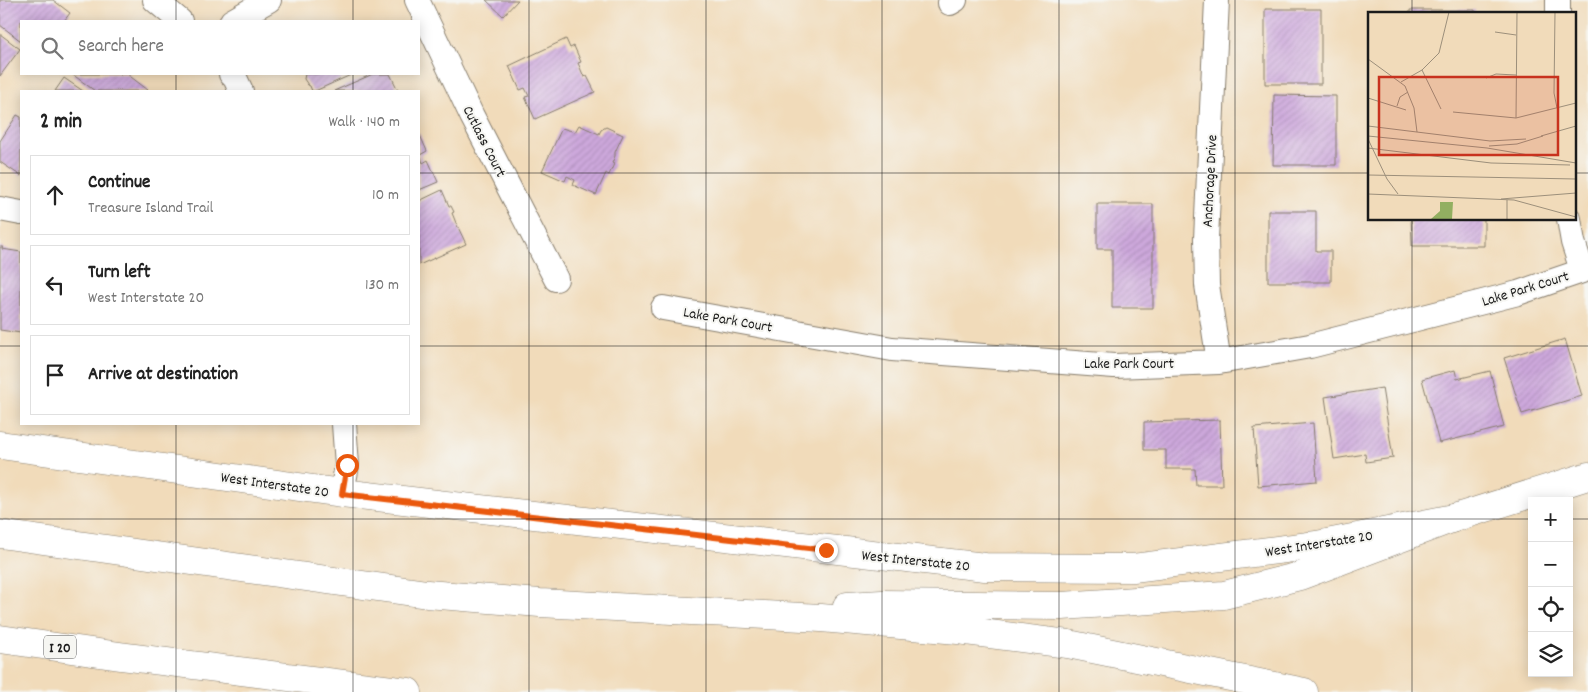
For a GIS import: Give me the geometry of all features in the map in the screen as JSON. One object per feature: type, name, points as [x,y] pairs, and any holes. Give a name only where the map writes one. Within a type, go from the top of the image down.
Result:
[{"type":"main road","name":"West Interstate 20","points":[[8,448],[342,494],[985,567],[1132,568],[1317,545],[1454,518],[1588,476]]},
{"type":"main road","points":[[698,612],[882,604],[1062,606],[1224,595],[1300,576],[1454,518]]},
{"type":"main road","points":[[0,534],[427,594],[540,603],[831,619],[958,630],[1068,644],[1304,692]]},
{"type":"main road","name":"I 20","points":[[0,639],[408,692]]},
{"type":"street","points":[[155,0],[179,20]]},
{"type":"street","points":[[234,20],[269,0]]},
{"type":"street","name":"Cutlass Court","points":[[417,0],[472,116],[556,280]]},
{"type":"street","name":"Anchorage Drive","points":[[1217,0],[1206,239],[1207,285],[1219,362]]},
{"type":"street","points":[[232,75],[241,90]]},
{"type":"street","points":[[0,209],[20,213]]},
{"type":"street","points":[[1569,220],[1573,242],[1585,269]]},
{"type":"street","name":"Lake Park Court","points":[[663,308],[892,349],[1114,366],[1219,362],[1310,346],[1518,293],[1585,269]]},
{"type":"street","points":[[342,494],[347,465],[344,425]]},
{"type":"building","points":[[0,0],[53,0],[70,13],[65,20],[20,20],[20,40],[0,25]]},
{"type":"building","points":[[486,0],[518,0],[503,16]]},
{"type":"building","points":[[1265,9],[1321,9],[1321,84],[1265,84]]},
{"type":"building","points":[[1410,10],[1475,10],[1475,12],[1410,12]]},
{"type":"building","points":[[0,34],[20,49],[0,76]]},
{"type":"building","points":[[566,39],[570,48],[574,46],[581,62],[578,63],[584,77],[587,76],[595,92],[535,119],[525,97],[529,96],[525,88],[520,90],[509,66]]},
{"type":"building","points":[[73,75],[128,75],[148,90],[94,90]]},
{"type":"building","points":[[305,75],[351,75],[317,90],[312,90],[304,79]]},
{"type":"building","points":[[371,75],[390,75],[398,90],[336,90]]},
{"type":"building","points":[[64,78],[82,90],[56,90]]},
{"type":"building","points":[[1274,95],[1336,96],[1336,165],[1273,165]]},
{"type":"building","points":[[17,115],[20,116],[20,175],[0,162],[0,141]]},
{"type":"building","points":[[579,125],[599,134],[606,127],[623,135],[615,152],[612,163],[614,164],[609,175],[606,173],[596,195],[573,185],[575,180],[567,176],[565,181],[542,171],[562,128],[575,132]]},
{"type":"building","points":[[420,135],[427,151],[420,155]]},
{"type":"building","points":[[420,155],[423,163],[428,160],[438,182],[420,190]]},
{"type":"building","points":[[442,190],[449,206],[451,206],[454,212],[452,213],[466,244],[420,265],[420,201]]},
{"type":"building","points":[[1097,204],[1153,204],[1153,308],[1112,308],[1112,249],[1097,249]]},
{"type":"building","points":[[1268,211],[1316,211],[1316,251],[1331,251],[1331,282],[1268,282]]},
{"type":"building","points":[[1411,220],[1484,220],[1484,246],[1412,246]]},
{"type":"building","points":[[0,247],[3,247],[2,249],[20,252],[20,333],[0,330]]},
{"type":"building","points":[[1565,339],[1582,396],[1522,414],[1504,358]]},
{"type":"building","points":[[1455,370],[1457,379],[1490,371],[1504,427],[1439,443],[1422,379]]},
{"type":"building","points":[[1382,388],[1393,458],[1366,462],[1365,454],[1334,459],[1325,397]]},
{"type":"building","points":[[1220,420],[1222,485],[1196,485],[1195,469],[1166,469],[1166,450],[1144,450],[1144,422]]},
{"type":"building","points":[[1313,423],[1317,481],[1258,486],[1254,428]]},
{"type":"route","points":[[347,465],[342,494],[826,550]]}]
